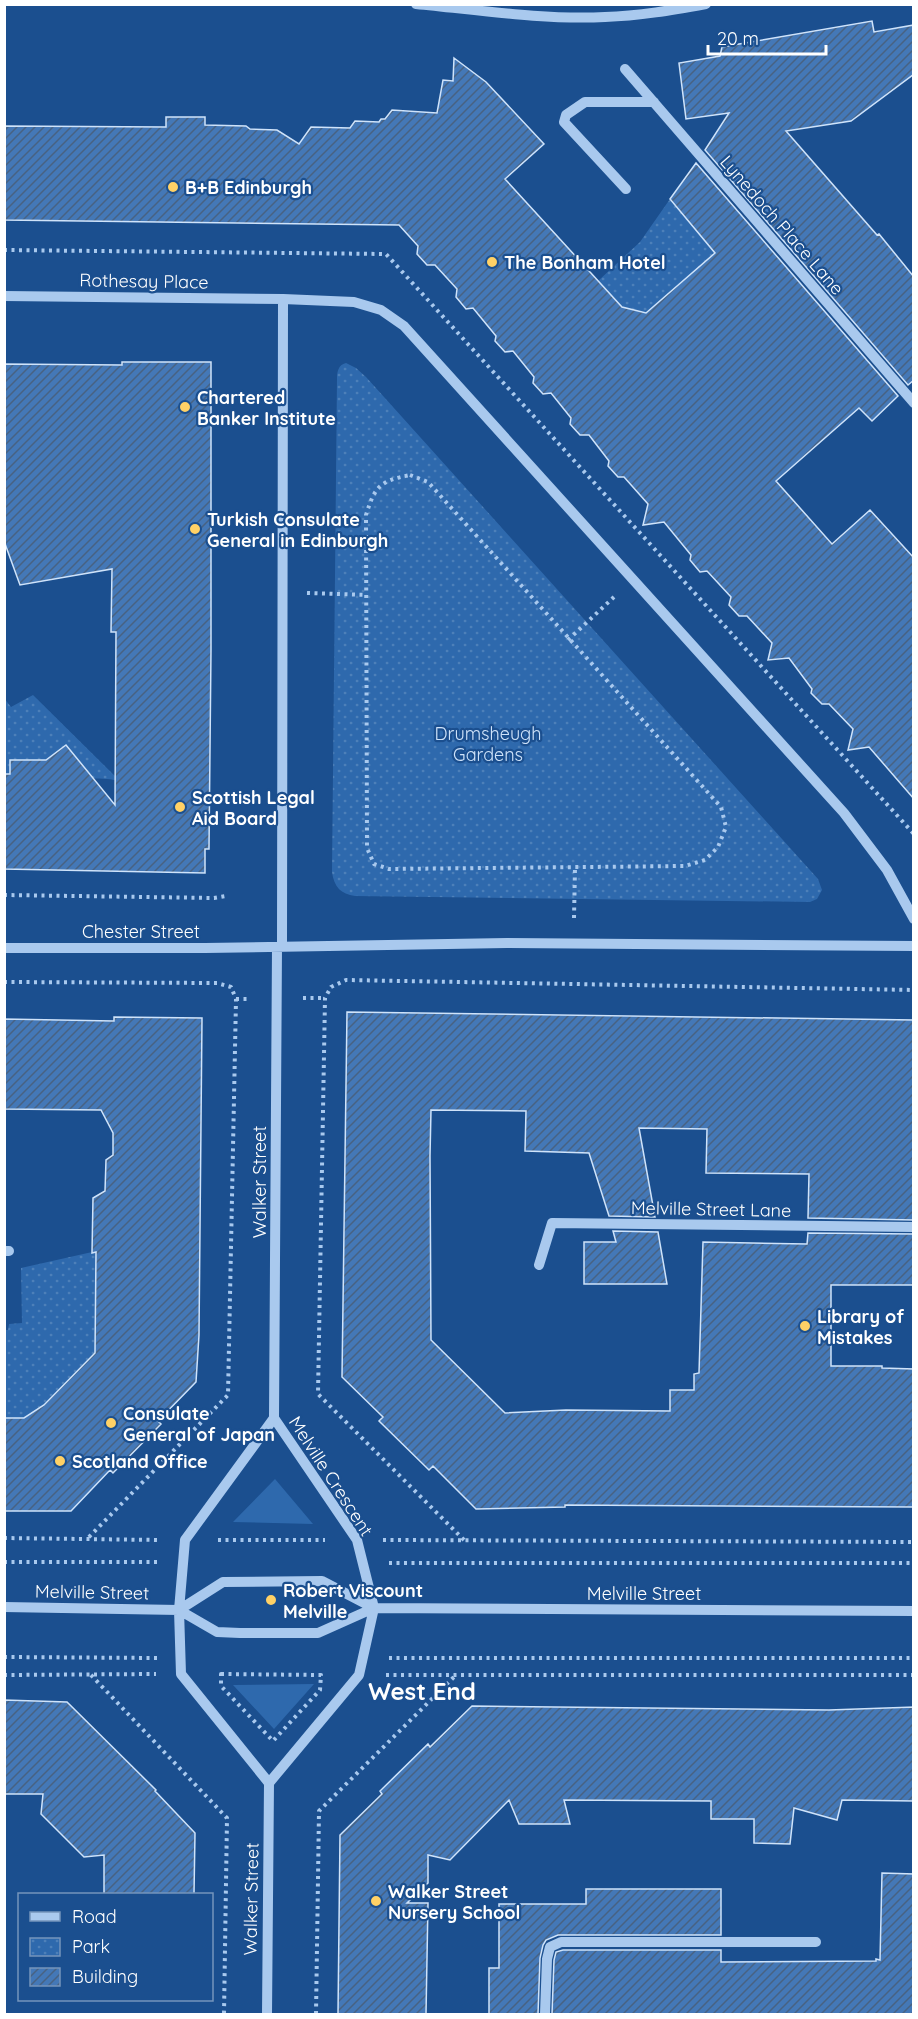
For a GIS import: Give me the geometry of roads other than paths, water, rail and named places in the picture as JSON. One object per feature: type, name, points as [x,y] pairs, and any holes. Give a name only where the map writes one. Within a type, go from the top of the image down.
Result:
[{"type":"street","points":[[417,4],[556,17],[603,18],[665,12],[706,4]]},
{"type":"street","name":"Lynedoch Place Lane","points":[[625,69],[914,403]]},
{"type":"street","points":[[626,189],[564,122],[566,115],[585,102],[654,102]]},
{"type":"street","name":"Rothesay Place","points":[[4,296],[283,299]]},
{"type":"street","points":[[914,919],[886,870],[844,813],[404,326],[381,310],[354,302],[283,299],[280,947],[507,943],[914,946]]},
{"type":"street","name":"Chester Street","points":[[4,948],[280,947]]},
{"type":"street","name":"Walker Street","points":[[274,1418],[280,947]]},
{"type":"street","name":"Melville Street Lane","points":[[539,1265],[552,1223],[914,1227]]},
{"type":"street","name":"Melville Crescent","points":[[178,1610],[185,1540],[274,1418],[357,1540],[374,1608],[359,1675],[269,1784]]},
{"type":"street","name":"Melville Street","points":[[178,1610],[223,1582],[322,1581],[374,1608]]},
{"type":"street","name":"Melville Street","points":[[4,1607],[178,1610],[217,1632],[306,1633],[318,1633],[374,1608],[914,1611]]},
{"type":"street","points":[[178,1610],[181,1674],[269,1784]]},
{"type":"street","name":"Walker Street","points":[[267,2014],[269,1784]]},
{"type":"street","points":[[545,2014],[546,1959],[550,1947],[561,1942],[816,1942]]},
{"type":"place","name":"B+B Edinburgh","points":[[173,187]]},
{"type":"place","name":"The Bonham Hotel","points":[[492,262]]},
{"type":"place","name":"Chartered Banker Institute","points":[[185,407]]},
{"type":"place","name":"Turkish Consulate General in Edinburgh","points":[[195,529]]},
{"type":"place","name":"Scottish Legal Aid Board","points":[[180,807]]},
{"type":"place","name":"Library of Mistakes","points":[[805,1326]]},
{"type":"place","name":"Consulate General of Japan","points":[[111,1423]]},
{"type":"place","name":"Scotland Office","points":[[60,1461]]},
{"type":"place","name":"Robert Viscount Melville","points":[[271,1600]]},
{"type":"place","name":"Walker Street Nursery School","points":[[376,1901]]},
{"type":"district","name":"West End","points":[[422,1691]]},
{"type":"park label","name":"Drumsheugh Gardens","points":[[488,743]]}]
